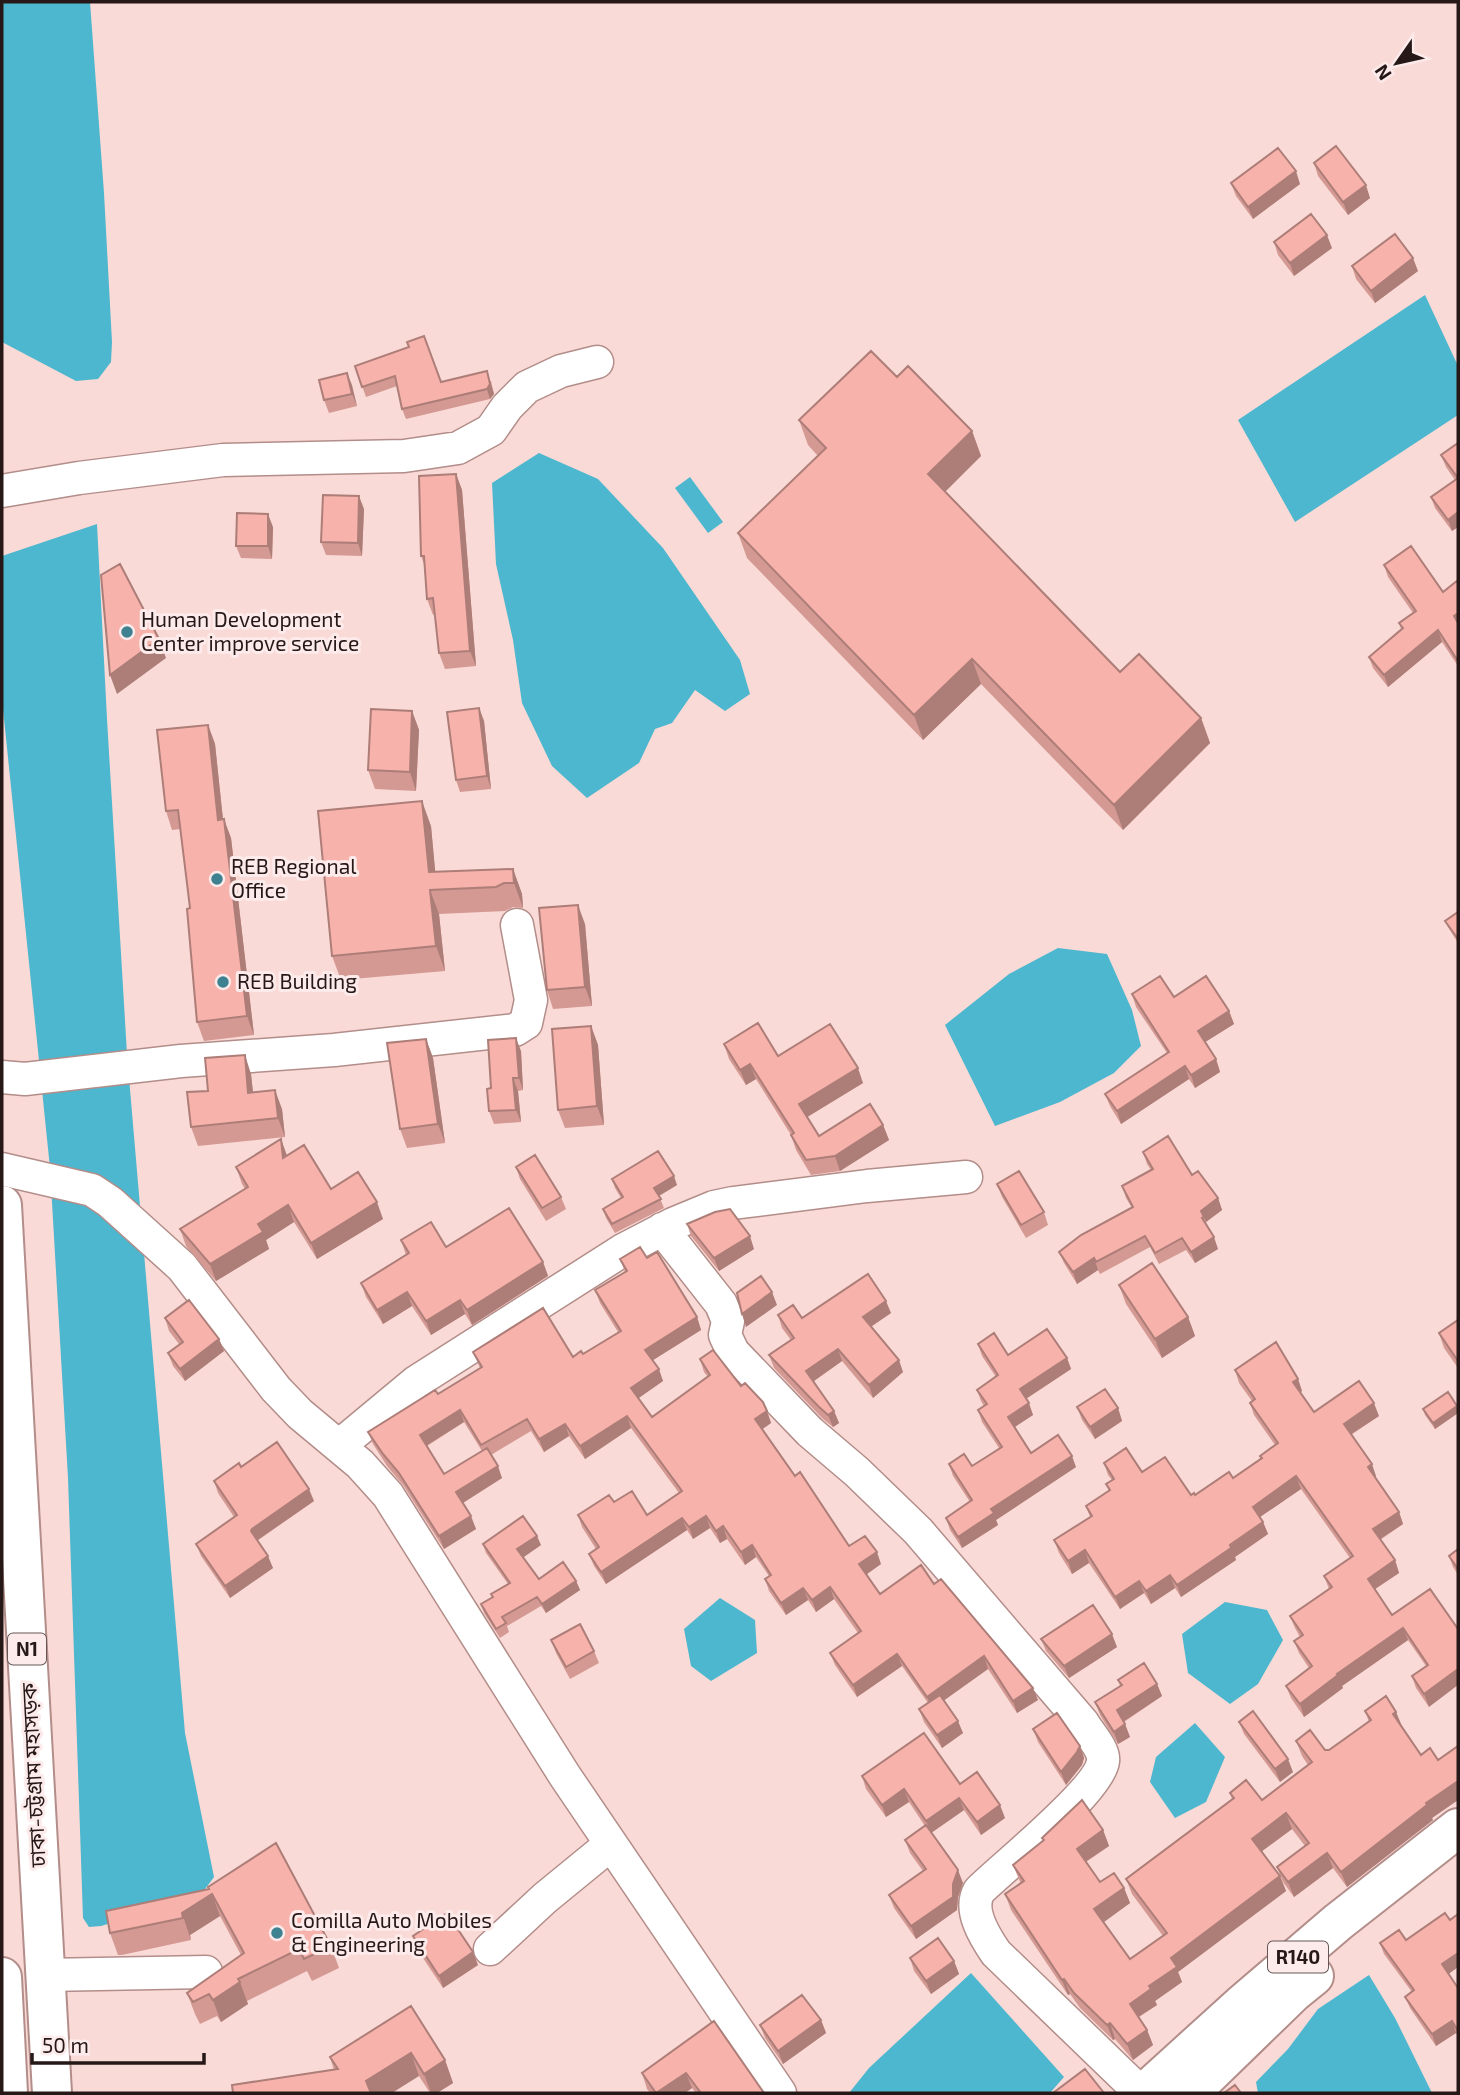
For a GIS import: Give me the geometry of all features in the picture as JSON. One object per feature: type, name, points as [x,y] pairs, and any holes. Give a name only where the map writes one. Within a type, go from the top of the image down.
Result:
[{"type":"main road","name":"ঢাকা-চট্টগ্রাম মহাসড়ক","points":[[2,1205],[52,2093]]},
{"type":"main road","name":"R140","points":[[1143,2093],[1241,2004],[1338,1922],[1458,1828]]},
{"type":"main road","name":"R140","points":[[1190,2093],[1293,1993],[1458,1862]]},
{"type":"main road","points":[[2,1977],[8,2093]]},
{"type":"street","points":[[2,491],[79,478],[223,460],[404,456],[458,448],[491,430],[507,407],[527,387],[561,371],[597,362]]},
{"type":"street","points":[[2,1077],[25,1079],[181,1061],[334,1050],[515,1030],[526,1023],[531,1000],[517,925]]},
{"type":"street","points":[[2,1170],[92,1190],[110,1202],[182,1267],[275,1389],[300,1415],[360,1464],[388,1495],[565,1776],[780,2093]]},
{"type":"street","points":[[339,1446],[416,1382],[623,1250],[662,1229],[713,1207],[867,1186],[966,1177]]},
{"type":"street","points":[[662,1229],[721,1304],[728,1321],[725,1335],[733,1352],[810,1432],[857,1472],[918,1531],[1083,1723],[1103,1755],[1101,1767],[1088,1788],[979,1891],[975,1905],[987,1941],[996,1953],[1143,2093]]},
{"type":"street","points":[[490,1949],[545,1898],[611,1844]]},
{"type":"street","points":[[45,1975],[205,1972]]},
{"type":"water","points":[[2,2],[90,2],[112,342],[111,362],[98,379],[76,381],[2,342]]},
{"type":"water","points":[[1425,295],[1458,366],[1458,415],[1295,522],[1238,420]]},
{"type":"water","points":[[539,453],[598,479],[663,548],[740,660],[750,694],[725,711],[695,690],[672,723],[655,729],[639,763],[587,798],[552,766],[522,703],[513,640],[496,564],[492,483]]},
{"type":"water","points":[[690,477],[723,522],[708,533],[675,488]]},
{"type":"water","points":[[97,524],[127,1054],[185,1733],[214,1877],[200,1896],[101,1926],[89,1927],[83,1918],[68,1478],[50,1168],[2,699],[2,556]]},
{"type":"water","points":[[1058,948],[1107,954],[1132,1010],[1141,1046],[1114,1073],[1060,1102],[995,1126],[945,1025],[1009,974]]},
{"type":"water","points":[[720,1598],[755,1620],[757,1653],[711,1681],[691,1666],[684,1629]]},
{"type":"water","points":[[1225,1602],[1267,1610],[1283,1640],[1258,1684],[1230,1704],[1188,1673],[1182,1634]]},
{"type":"water","points":[[1195,1723],[1225,1757],[1206,1802],[1175,1818],[1150,1782],[1156,1757]]},
{"type":"water","points":[[971,1973],[1064,2077],[1050,2093],[849,2093],[869,2068]]},
{"type":"water","points":[[1369,1975],[1395,2018],[1432,2093],[1258,2093],[1256,2082],[1288,2049],[1318,2009]]},
{"type":"building","points":[[1336,146],[1366,185],[1343,202],[1314,163]]},
{"type":"building","points":[[1278,148],[1296,171],[1248,207],[1231,183]]},
{"type":"building","points":[[1311,214],[1327,235],[1290,263],[1274,242]]},
{"type":"building","points":[[1395,234],[1413,258],[1371,291],[1352,266]]},
{"type":"building","points":[[424,336],[441,382],[487,371],[490,384],[487,389],[402,409],[395,376],[362,387],[355,366],[409,347],[407,342]]},
{"type":"building","points":[[871,351],[897,377],[908,366],[972,431],[928,474],[1120,672],[1139,654],[1201,718],[1114,805],[972,659],[914,715],[738,533],[826,448],[799,420]]},
{"type":"building","points":[[347,373],[352,394],[324,400],[319,380]]},
{"type":"building","points":[[1458,443],[1458,478],[1441,455]]},
{"type":"building","points":[[456,474],[470,651],[439,653],[433,598],[427,599],[424,556],[421,556],[419,476]]},
{"type":"building","points":[[1458,478],[1458,512],[1448,520],[1431,497]]},
{"type":"building","points":[[323,495],[359,496],[358,543],[321,542]]},
{"type":"building","points":[[237,513],[268,514],[268,546],[236,546]]},
{"type":"building","points":[[1411,546],[1443,592],[1458,580],[1458,613],[1454,616],[1458,623],[1458,661],[1438,630],[1384,675],[1369,657],[1403,628],[1399,623],[1416,611],[1384,565]]},
{"type":"building","points":[[120,564],[159,639],[110,675],[101,575]]},
{"type":"building","points":[[479,708],[487,776],[456,780],[447,712]]},
{"type":"building","points":[[371,709],[412,711],[410,772],[368,770]]},
{"type":"building","points":[[208,725],[218,820],[224,819],[247,1016],[197,1022],[187,909],[190,908],[178,810],[166,811],[157,730]]},
{"type":"building","points":[[422,801],[429,872],[513,869],[514,883],[504,883],[496,887],[430,890],[436,946],[332,956],[318,811]]},
{"type":"building","points":[[578,905],[585,987],[547,990],[539,908]]},
{"type":"building","points":[[1458,912],[1458,939],[1445,921]]},
{"type":"building","points":[[1160,976],[1174,997],[1206,976],[1229,1011],[1198,1031],[1216,1059],[1191,1075],[1185,1066],[1117,1111],[1105,1094],[1169,1052],[1132,994]]},
{"type":"building","points":[[758,1023],[778,1056],[830,1024],[858,1068],[799,1104],[819,1136],[870,1104],[883,1125],[835,1156],[806,1160],[791,1135],[794,1133],[750,1064],[740,1070],[724,1044]]},
{"type":"building","points":[[591,1026],[597,1106],[558,1110],[552,1029]]},
{"type":"building","points":[[516,1038],[519,1078],[513,1078],[516,1110],[489,1111],[487,1089],[491,1088],[488,1040]]},
{"type":"building","points":[[426,1039],[438,1124],[400,1129],[387,1043]]},
{"type":"building","points":[[245,1055],[248,1093],[275,1090],[278,1118],[191,1127],[187,1092],[208,1091],[205,1058]]},
{"type":"building","points":[[1168,1136],[1192,1175],[1198,1171],[1218,1198],[1201,1211],[1204,1217],[1202,1218],[1214,1237],[1191,1252],[1182,1238],[1155,1253],[1145,1236],[1096,1262],[1094,1258],[1073,1272],[1059,1252],[1081,1235],[1133,1207],[1122,1186],[1153,1169],[1143,1152]]},
{"type":"building","points":[[281,1139],[283,1158],[304,1145],[331,1189],[358,1172],[377,1202],[311,1243],[288,1205],[258,1224],[263,1232],[210,1264],[180,1229],[248,1187],[236,1167]]},
{"type":"building","points":[[658,1151],[674,1176],[654,1188],[661,1199],[612,1224],[603,1209],[623,1197],[612,1179]]},
{"type":"building","points":[[535,1155],[561,1197],[542,1208],[516,1167]]},
{"type":"building","points":[[1019,1171],[1044,1212],[1021,1225],[997,1184]]},
{"type":"building","points":[[509,1208],[543,1262],[467,1310],[460,1300],[426,1321],[407,1292],[377,1310],[361,1283],[409,1253],[401,1240],[431,1222],[446,1247]]},
{"type":"building","points":[[730,1209],[750,1236],[714,1258],[687,1224],[715,1212]]},
{"type":"building","points":[[640,1247],[647,1258],[657,1252],[697,1317],[645,1350],[659,1369],[631,1388],[652,1417],[710,1375],[700,1359],[713,1350],[741,1386],[745,1383],[763,1402],[767,1411],[755,1419],[795,1476],[800,1472],[849,1546],[865,1536],[877,1552],[859,1564],[880,1594],[921,1565],[934,1584],[941,1579],[1033,1688],[1013,1701],[984,1656],[927,1697],[897,1654],[853,1685],[830,1653],[861,1631],[830,1587],[812,1600],[803,1588],[781,1603],[765,1579],[771,1575],[752,1545],[741,1552],[723,1526],[716,1531],[706,1516],[689,1527],[682,1518],[601,1572],[589,1554],[599,1547],[578,1515],[609,1495],[614,1502],[632,1491],[647,1515],[682,1491],[627,1416],[580,1446],[565,1424],[539,1439],[527,1419],[481,1445],[460,1410],[420,1435],[444,1474],[487,1448],[498,1466],[456,1492],[471,1516],[439,1536],[399,1473],[368,1432],[435,1390],[438,1394],[482,1367],[473,1352],[543,1308],[573,1357],[581,1351],[583,1354],[621,1331],[595,1290],[627,1271],[620,1259]]},
{"type":"building","points":[[1152,1263],[1188,1317],[1155,1339],[1119,1285]]},
{"type":"building","points":[[868,1274],[886,1301],[863,1317],[899,1360],[869,1385],[838,1349],[806,1371],[834,1411],[828,1415],[769,1355],[794,1338],[778,1315],[793,1305],[802,1318]]},
{"type":"building","points":[[761,1276],[772,1292],[742,1314],[737,1293]]},
{"type":"building","points":[[189,1300],[219,1339],[180,1369],[168,1353],[183,1342],[165,1318]]},
{"type":"building","points":[[1458,1320],[1458,1361],[1439,1333]]},
{"type":"building","points":[[1047,1329],[1067,1358],[1020,1389],[1029,1403],[1008,1417],[1031,1453],[1058,1435],[1072,1456],[991,1509],[994,1513],[958,1537],[946,1518],[972,1500],[949,1464],[964,1454],[972,1466],[1002,1447],[978,1410],[987,1404],[977,1390],[998,1375],[978,1344],[994,1333],[1008,1355]]},
{"type":"building","points":[[1276,1342],[1298,1379],[1293,1382],[1314,1412],[1359,1381],[1374,1403],[1344,1424],[1372,1464],[1368,1467],[1399,1512],[1373,1529],[1395,1560],[1368,1579],[1392,1615],[1430,1589],[1458,1629],[1458,1669],[1424,1694],[1412,1676],[1428,1665],[1403,1628],[1337,1674],[1300,1704],[1286,1686],[1312,1666],[1294,1641],[1303,1635],[1290,1616],[1332,1587],[1324,1576],[1353,1556],[1296,1476],[1253,1507],[1263,1522],[1177,1585],[1170,1575],[1146,1591],[1139,1581],[1115,1597],[1085,1550],[1068,1561],[1054,1540],[1092,1516],[1086,1506],[1110,1490],[1106,1484],[1114,1479],[1104,1463],[1126,1448],[1142,1472],[1165,1457],[1191,1495],[1229,1472],[1233,1478],[1262,1458],[1260,1456],[1278,1443],[1250,1403],[1255,1399],[1235,1370]]},
{"type":"building","points":[[1105,1389],[1118,1408],[1090,1427],[1077,1407]]},
{"type":"building","points":[[1448,1392],[1457,1406],[1433,1423],[1423,1409]]},
{"type":"building","points":[[277,1442],[309,1489],[252,1529],[268,1556],[225,1586],[196,1544],[237,1515],[214,1481],[239,1463],[241,1467]]},
{"type":"building","points":[[523,1516],[537,1536],[517,1549],[539,1579],[563,1562],[576,1581],[542,1604],[537,1597],[502,1617],[506,1623],[496,1629],[481,1604],[493,1597],[491,1594],[510,1583],[483,1544]]},
{"type":"building","points":[[1458,1549],[1458,1569],[1449,1556]]},
{"type":"building","points":[[1093,1605],[1112,1634],[1064,1666],[1041,1639]]},
{"type":"building","points":[[580,1624],[594,1651],[566,1667],[551,1640]]},
{"type":"building","points":[[1144,1663],[1157,1684],[1117,1710],[1125,1724],[1114,1732],[1095,1702],[1122,1685],[1118,1680]]},
{"type":"building","points":[[940,1695],[958,1721],[937,1735],[919,1709]]},
{"type":"building","points":[[1386,1696],[1396,1712],[1393,1714],[1421,1755],[1430,1748],[1438,1760],[1458,1746],[1458,1781],[1426,1803],[1427,1805],[1341,1872],[1327,1853],[1288,1882],[1277,1867],[1309,1843],[1286,1813],[1252,1839],[1280,1876],[1171,1958],[1177,1967],[1149,1986],[1151,1989],[1130,2004],[1147,2030],[1127,2044],[1110,2023],[1107,2025],[1074,1993],[1064,1979],[1062,1980],[1005,1894],[1024,1881],[1013,1865],[1044,1840],[1042,1838],[1082,1800],[1103,1830],[1077,1849],[1100,1882],[1114,1873],[1124,1888],[1094,1909],[1130,1959],[1167,1933],[1126,1879],[1234,1798],[1230,1793],[1246,1780],[1262,1800],[1312,1762],[1296,1741],[1310,1730],[1325,1750],[1329,1750],[1371,1720],[1365,1711]]},
{"type":"building","points":[[1253,1711],[1288,1759],[1275,1769],[1239,1722]]},
{"type":"building","points":[[1057,1713],[1080,1746],[1061,1772],[1033,1729]]},
{"type":"building","points":[[924,1733],[960,1784],[977,1772],[1000,1805],[977,1822],[959,1798],[926,1821],[904,1789],[882,1805],[862,1776]]},
{"type":"building","points":[[926,1825],[958,1870],[953,1884],[953,1897],[911,1926],[889,1895],[926,1869],[905,1840]]},
{"type":"building","points":[[276,1843],[331,1946],[304,1959],[299,1949],[238,1979],[240,1982],[213,2000],[209,1994],[193,2002],[187,1993],[244,1953],[212,1894],[182,1913],[183,1918],[110,1933],[106,1911],[209,1889],[208,1887]]},
{"type":"building","points":[[447,1913],[473,1952],[439,1976],[413,1936]]},
{"type":"building","points":[[1445,1913],[1450,1920],[1458,1914],[1458,1953],[1442,1964],[1458,1988],[1458,2031],[1452,2021],[1432,2034],[1405,1997],[1414,1990],[1380,1943],[1399,1930],[1406,1940]]},
{"type":"building","points":[[938,1938],[954,1961],[926,1981],[910,1958]]},
{"type":"building","points":[[802,1995],[821,2020],[778,2051],[760,2025]]},
{"type":"building","points":[[411,2006],[445,2060],[424,2074],[411,2053],[366,2081],[371,2093],[233,2093],[232,2085],[338,2069],[330,2057]]},
{"type":"building","points":[[714,2021],[764,2093],[701,2093],[686,2073],[656,2093],[642,2073]]},
{"type":"building","points":[[1085,2069],[1104,2093],[1053,2093]]},
{"type":"building","points":[[1235,2085],[1241,2093],[1224,2093]]},
{"type":"place","name":"Human Development Center improve service","points":[[127,632]]},
{"type":"place","name":"REB Regional Office","points":[[217,879]]},
{"type":"place","name":"REB Building","points":[[223,982]]},
{"type":"place","name":"Comilla Auto Mobiles & Engineering","points":[[277,1933]]}]
